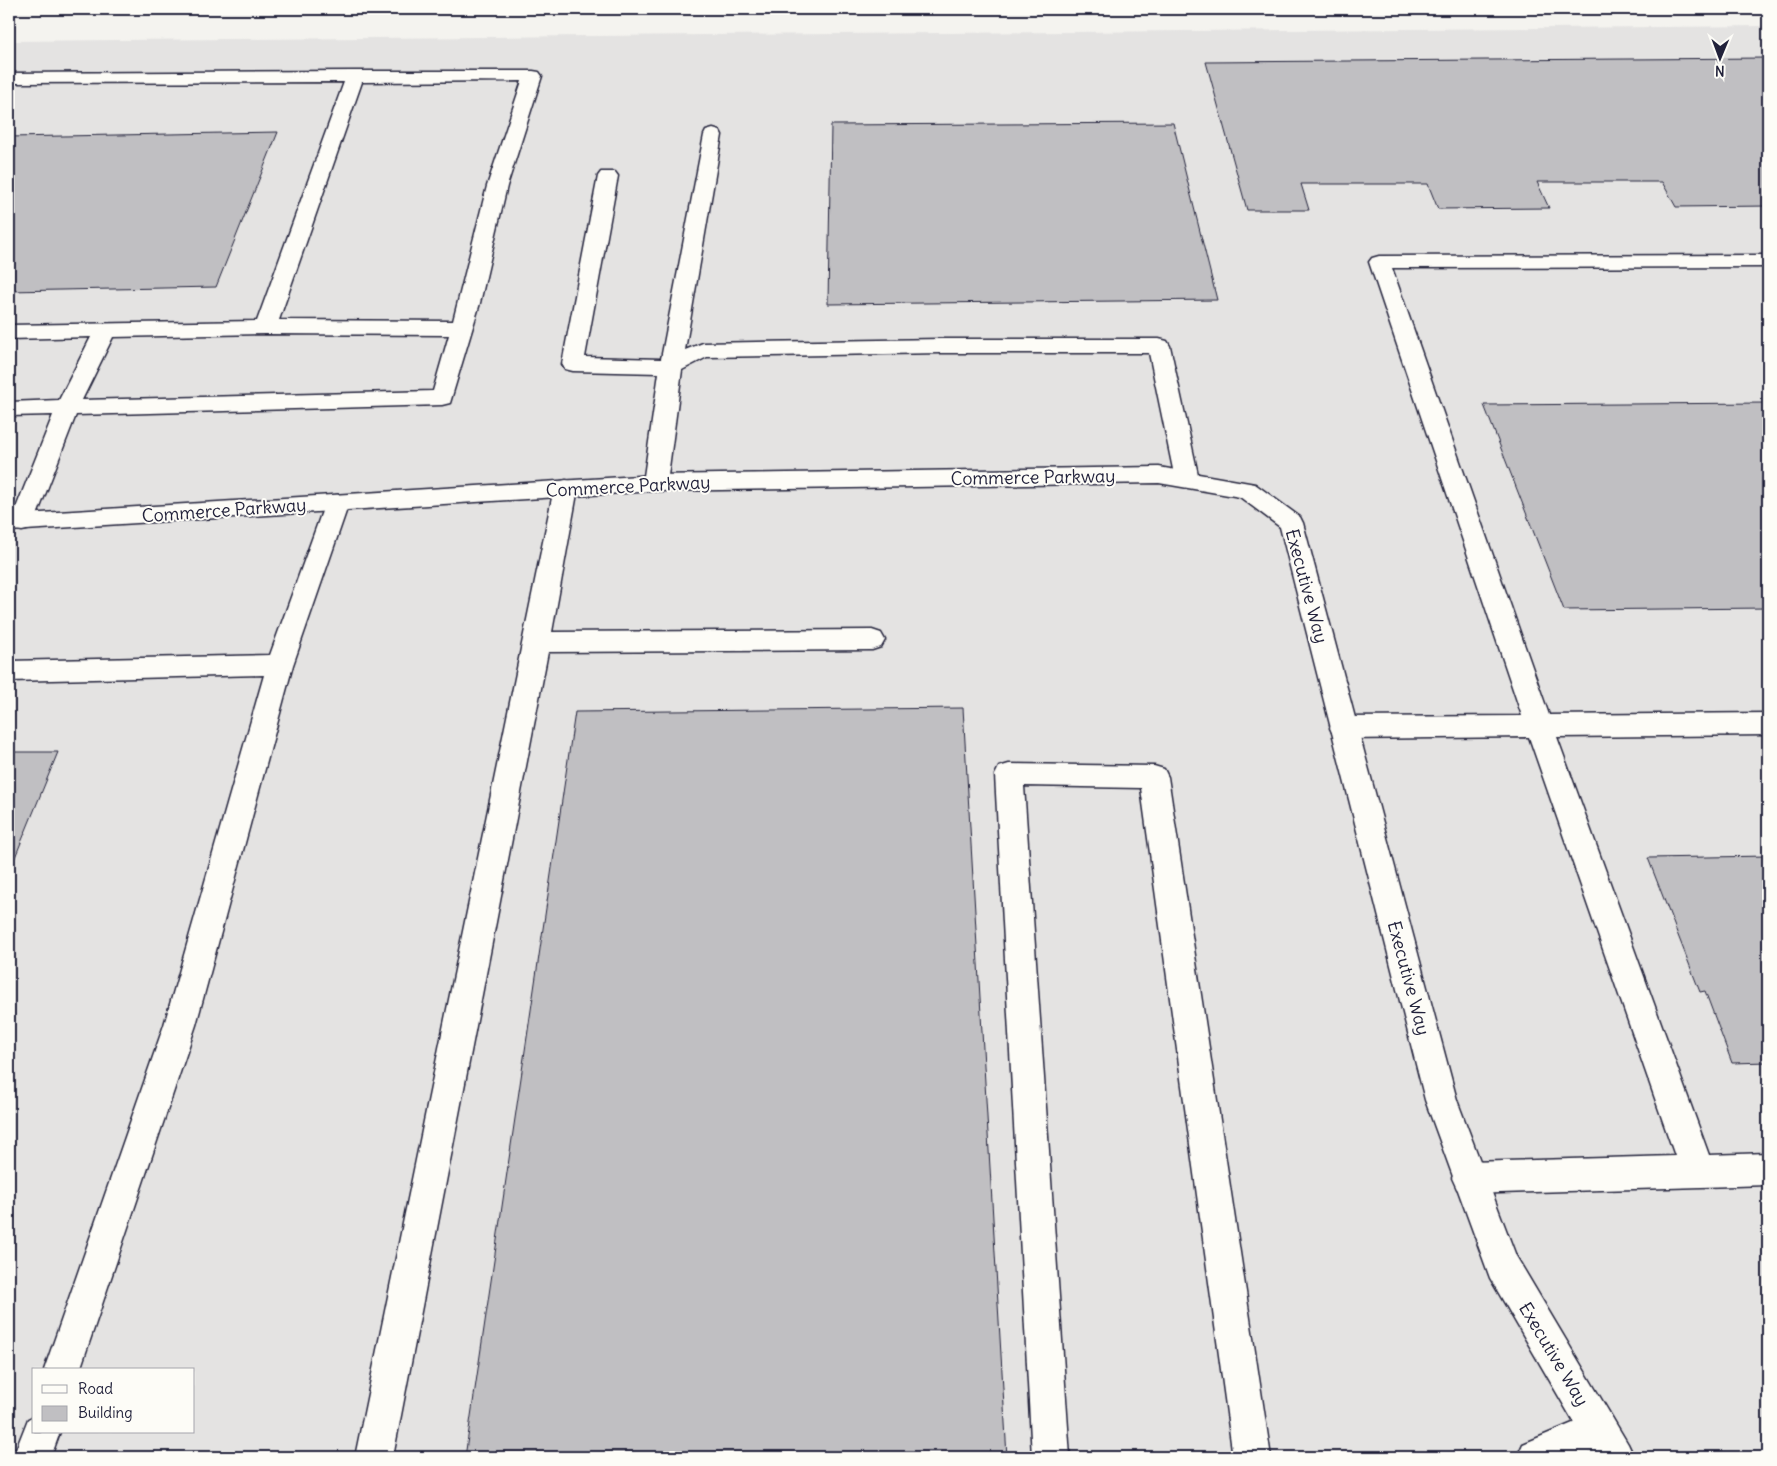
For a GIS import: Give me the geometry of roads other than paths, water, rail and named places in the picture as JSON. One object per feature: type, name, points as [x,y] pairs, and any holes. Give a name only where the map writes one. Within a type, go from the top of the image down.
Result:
[{"type":"street","points":[[9,78],[189,79],[355,76],[534,76],[497,186],[462,328],[442,398],[9,409]]},
{"type":"street","points":[[266,327],[355,76]]},
{"type":"street","points":[[655,483],[671,366],[713,135]]},
{"type":"street","points":[[608,176],[573,364],[671,366],[703,350],[941,346],[1159,346],[1187,480]]},
{"type":"street","points":[[1698,1172],[1539,725],[1379,262],[1768,261]]},
{"type":"street","points":[[9,332],[266,327],[462,328]]},
{"type":"street","points":[[16,523],[67,408],[105,330]]},
{"type":"street","name":"Commerce Parkway","points":[[16,523],[655,483],[1159,475],[1247,490]]},
{"type":"street","points":[[374,1457],[566,488]]},
{"type":"street","name":"Executive Way","points":[[1247,490],[1291,523],[1441,1100],[1502,1266],[1607,1444]]},
{"type":"street","points":[[63,1368],[180,1024],[280,664],[337,503]]},
{"type":"street","points":[[537,642],[872,640]]},
{"type":"street","points":[[9,672],[280,664]]},
{"type":"street","points":[[1344,728],[1768,724]]},
{"type":"street","points":[[1051,1457],[1009,776],[1154,777],[1252,1457]]},
{"type":"street","points":[[1469,1178],[1768,1169]]},
{"type":"street","points":[[32,1457],[40,1434]]},
{"type":"street","points":[[1536,1457],[1607,1444]]}]
